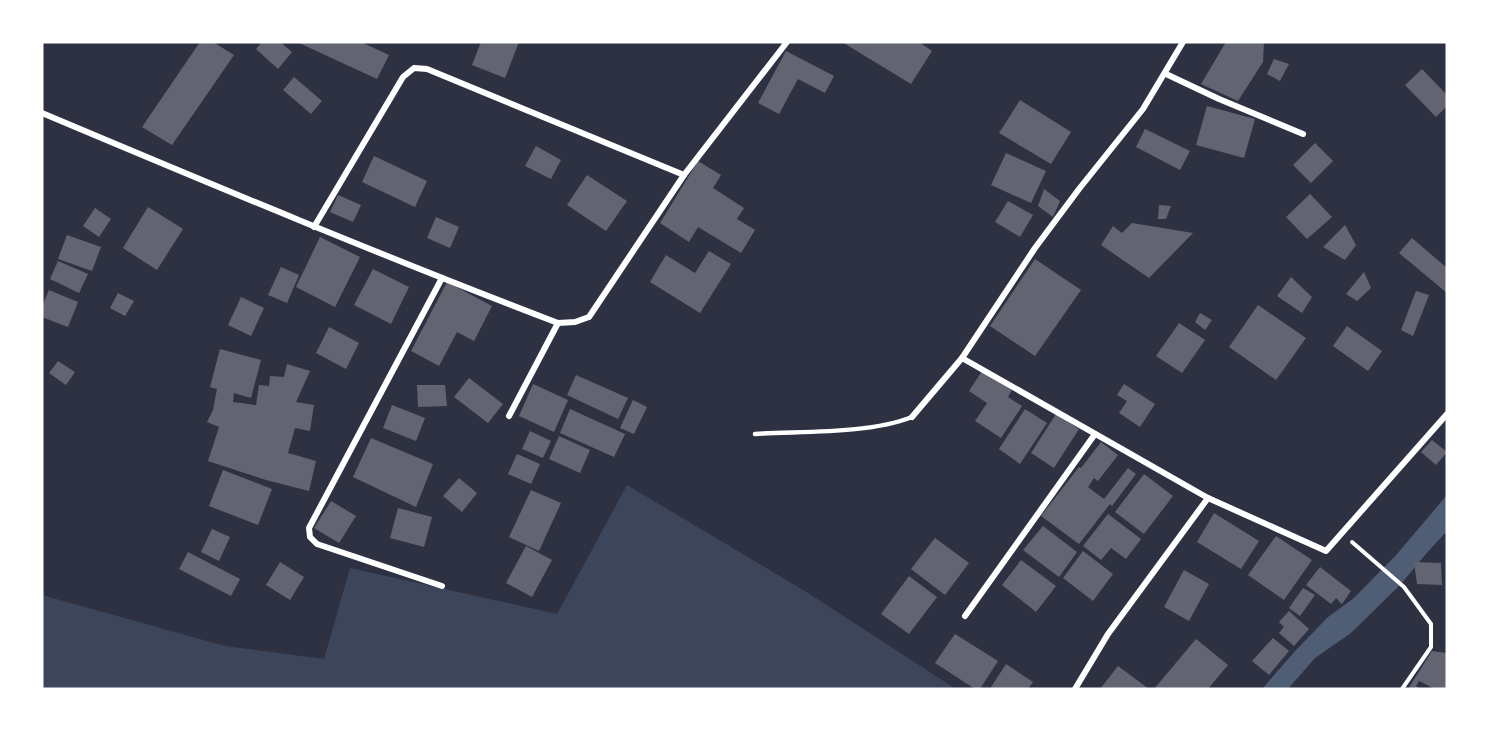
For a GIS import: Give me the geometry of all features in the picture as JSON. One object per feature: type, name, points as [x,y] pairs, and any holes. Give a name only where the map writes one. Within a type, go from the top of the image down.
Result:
[{"type":"street","points":[[42,113],[442,278],[558,323],[575,322],[589,317],[684,175],[787,42]]},
{"type":"street","points":[[912,417],[962,358],[1035,248],[1143,109],[1166,74],[1183,42]]},
{"type":"street","points":[[314,227],[403,77],[414,68],[427,69],[684,175]]},
{"type":"street","points":[[1166,74],[1303,134]]},
{"type":"street","points":[[442,278],[309,528],[310,537],[317,544],[442,586]]},
{"type":"street","points":[[509,416],[558,323]]},
{"type":"street","points":[[962,358],[1208,498],[1326,551],[1447,414]]},
{"type":"street","points":[[965,616],[1095,434]]},
{"type":"street","points":[[1075,689],[1108,634],[1208,498]]},
{"type":"lane","points":[[755,434],[871,428],[912,417]]},
{"type":"path","points":[[1343,533],[1404,587],[1431,624],[1431,647],[1402,689]]},
{"type":"shaded area","points":[[627,485],[805,591],[956,689],[42,689],[42,595],[225,646],[324,659],[350,568],[557,614]]},
{"type":"shaded area","points":[[1447,495],[1447,531],[1401,584],[1351,633],[1315,658],[1288,689],[1262,689],[1328,617],[1354,598],[1397,554]]},
{"type":"building","points":[[200,42],[213,42],[234,55],[172,145],[142,127]]},
{"type":"building","points":[[262,42],[280,42],[292,52],[278,69],[256,49]]},
{"type":"building","points":[[297,42],[361,42],[389,55],[377,79]]},
{"type":"building","points":[[481,42],[519,42],[505,78],[472,65]]},
{"type":"building","points":[[842,42],[919,42],[932,51],[911,84]]},
{"type":"building","points":[[1226,42],[1264,42],[1263,62],[1238,101],[1201,84]]},
{"type":"building","points":[[786,51],[834,76],[825,93],[798,79],[779,114],[758,103]]},
{"type":"building","points":[[1274,59],[1289,64],[1280,81],[1267,74]]},
{"type":"building","points":[[1422,69],[1447,95],[1447,106],[1436,117],[1405,85]]},
{"type":"building","points":[[294,77],[322,101],[311,114],[283,90]]},
{"type":"building","points":[[1020,100],[1071,132],[1051,164],[999,133]]},
{"type":"building","points":[[1207,106],[1255,119],[1244,158],[1196,145]]},
{"type":"building","points":[[1145,129],[1190,151],[1180,170],[1136,147]]},
{"type":"building","points":[[1315,143],[1333,161],[1311,183],[1293,165]]},
{"type":"building","points":[[536,146],[561,160],[551,179],[525,166]]},
{"type":"building","points":[[1006,153],[1046,171],[1031,203],[991,185]]},
{"type":"building","points":[[374,156],[427,181],[415,207],[362,182]]},
{"type":"building","points":[[698,161],[721,175],[713,188],[744,208],[737,219],[755,230],[741,253],[698,227],[689,242],[660,223]]},
{"type":"building","points":[[587,175],[627,201],[606,231],[567,205]]},
{"type":"building","points":[[1044,189],[1060,201],[1053,217],[1038,206]]},
{"type":"building","points":[[1310,194],[1332,217],[1307,239],[1286,217]]},
{"type":"building","points":[[338,195],[361,205],[353,222],[330,212]]},
{"type":"building","points":[[1008,201],[1033,215],[1020,237],[995,222]]},
{"type":"building","points":[[1159,205],[1171,206],[1166,219],[1158,219]]},
{"type":"building","points":[[148,207],[183,229],[157,270],[123,248]]},
{"type":"building","points":[[95,208],[111,219],[99,237],[83,226]]},
{"type":"building","points":[[436,217],[459,227],[450,248],[427,238]]},
{"type":"building","points":[[1132,223],[1193,233],[1149,278],[1101,245],[1113,226],[1122,233]]},
{"type":"building","points":[[1345,225],[1356,245],[1345,260],[1323,247]]},
{"type":"building","points":[[67,235],[101,247],[92,271],[58,259]]},
{"type":"building","points":[[320,237],[360,257],[335,307],[296,287]]},
{"type":"building","points":[[1412,238],[1447,268],[1447,293],[1399,253]]},
{"type":"building","points":[[709,251],[731,264],[700,313],[650,282],[666,255],[695,273]]},
{"type":"building","points":[[1035,259],[1081,290],[1035,356],[990,326]]},
{"type":"building","points":[[58,261],[88,274],[79,293],[50,279]]},
{"type":"building","points":[[281,267],[299,275],[287,303],[268,295]]},
{"type":"building","points":[[373,269],[409,287],[391,324],[354,305]]},
{"type":"building","points":[[1364,272],[1371,288],[1357,301],[1346,294]]},
{"type":"building","points":[[1291,277],[1312,297],[1302,313],[1277,296]]},
{"type":"building","points":[[447,282],[492,306],[474,341],[457,332],[439,366],[411,351]]},
{"type":"building","points":[[49,290],[78,302],[68,327],[42,317],[42,306]]},
{"type":"building","points":[[1416,291],[1429,295],[1413,336],[1401,330]]},
{"type":"building","points":[[118,293],[134,301],[125,316],[110,308]]},
{"type":"building","points":[[241,297],[264,308],[251,336],[228,325]]},
{"type":"building","points":[[1258,305],[1306,338],[1276,380],[1229,347]]},
{"type":"building","points":[[1200,313],[1212,320],[1205,330],[1195,322]]},
{"type":"building","points":[[1179,323],[1205,340],[1182,373],[1156,356]]},
{"type":"building","points":[[1347,326],[1382,351],[1368,371],[1333,346]]},
{"type":"building","points":[[329,327],[359,343],[346,369],[316,353]]},
{"type":"building","points":[[220,349],[261,360],[251,398],[234,393],[233,402],[256,405],[259,385],[269,386],[270,376],[284,377],[287,364],[310,371],[296,402],[314,405],[310,431],[295,428],[288,453],[316,461],[309,491],[208,461],[219,427],[207,422],[213,410],[217,389],[210,387]]},
{"type":"building","points":[[58,361],[75,372],[66,385],[49,373]]},
{"type":"building","points":[[982,371],[1012,390],[1008,397],[1022,406],[1001,438],[975,421],[987,403],[969,391]]},
{"type":"building","points":[[576,375],[628,398],[618,419],[567,395]]},
{"type":"building","points":[[469,378],[503,404],[488,423],[454,397]]},
{"type":"building","points":[[533,384],[568,400],[554,432],[519,416]]},
{"type":"building","points":[[1124,384],[1155,404],[1140,427],[1119,413],[1127,401],[1117,395]]},
{"type":"building","points":[[417,385],[445,385],[447,406],[418,407]]},
{"type":"building","points":[[633,400],[647,407],[634,434],[620,428]]},
{"type":"building","points":[[392,405],[425,418],[416,441],[383,428]]},
{"type":"building","points":[[570,409],[625,434],[614,457],[560,433]]},
{"type":"building","points":[[1025,409],[1047,423],[1020,464],[999,449]]},
{"type":"building","points":[[1056,414],[1079,429],[1054,468],[1031,453]]},
{"type":"building","points":[[530,431],[551,441],[543,458],[522,449]]},
{"type":"building","points":[[559,436],[590,450],[580,473],[549,459]]},
{"type":"building","points":[[371,438],[433,464],[416,507],[353,477]]},
{"type":"building","points":[[1432,440],[1447,452],[1436,465],[1421,452]]},
{"type":"building","points":[[1101,442],[1118,455],[1098,481],[1094,478],[1088,487],[1104,499],[1128,468],[1136,474],[1079,544],[1041,516]]},
{"type":"building","points":[[517,454],[540,464],[531,484],[508,474]]},
{"type":"building","points":[[223,470],[272,489],[258,525],[209,506]]},
{"type":"building","points":[[1144,474],[1173,496],[1144,534],[1115,512]]},
{"type":"building","points":[[459,478],[477,493],[462,512],[443,496]]},
{"type":"building","points":[[531,490],[561,503],[539,551],[509,537]]},
{"type":"building","points":[[331,501],[356,516],[339,543],[314,528]]},
{"type":"building","points":[[398,508],[432,517],[424,547],[390,538]]},
{"type":"building","points":[[1214,513],[1259,541],[1241,569],[1197,542]]},
{"type":"building","points":[[1108,514],[1141,539],[1126,559],[1111,548],[1101,560],[1083,546]]},
{"type":"building","points":[[1043,526],[1077,552],[1059,577],[1023,550]]},
{"type":"building","points":[[212,529],[230,537],[219,561],[201,552]]},
{"type":"building","points":[[1276,536],[1312,560],[1284,600],[1248,575]]},
{"type":"building","points":[[935,538],[969,563],[945,595],[911,569]]},
{"type":"building","points":[[526,546],[552,560],[532,597],[506,583]]},
{"type":"building","points":[[1083,551],[1113,574],[1093,601],[1063,578]]},
{"type":"building","points":[[188,552],[240,579],[231,596],[179,569]]},
{"type":"building","points":[[1021,560],[1056,586],[1036,612],[1002,585]]},
{"type":"building","points":[[280,562],[304,577],[290,600],[266,585]]},
{"type":"building","points":[[1414,562],[1441,563],[1442,585],[1417,584]]},
{"type":"building","points":[[1320,567],[1351,591],[1342,604],[1336,598],[1331,604],[1306,585]]},
{"type":"building","points":[[1184,570],[1209,584],[1189,621],[1164,607]]},
{"type":"building","points":[[909,576],[937,597],[909,634],[881,614]]},
{"type":"building","points":[[1303,588],[1315,595],[1300,616],[1289,608]]},
{"type":"building","points":[[1289,611],[1309,629],[1294,646],[1279,633],[1284,627],[1279,622]]},
{"type":"building","points":[[955,634],[998,661],[980,689],[975,689],[935,663]]},
{"type":"building","points":[[1273,638],[1289,651],[1269,675],[1252,661]]},
{"type":"building","points":[[1196,639],[1228,665],[1208,689],[1154,689]]},
{"type":"building","points":[[1432,651],[1447,653],[1447,689],[1435,689],[1419,681],[1416,686],[1421,689],[1408,689]]},
{"type":"building","points":[[1006,664],[1033,682],[1028,689],[994,689],[991,687]]},
{"type":"building","points":[[1118,666],[1149,689],[1100,689]]}]
